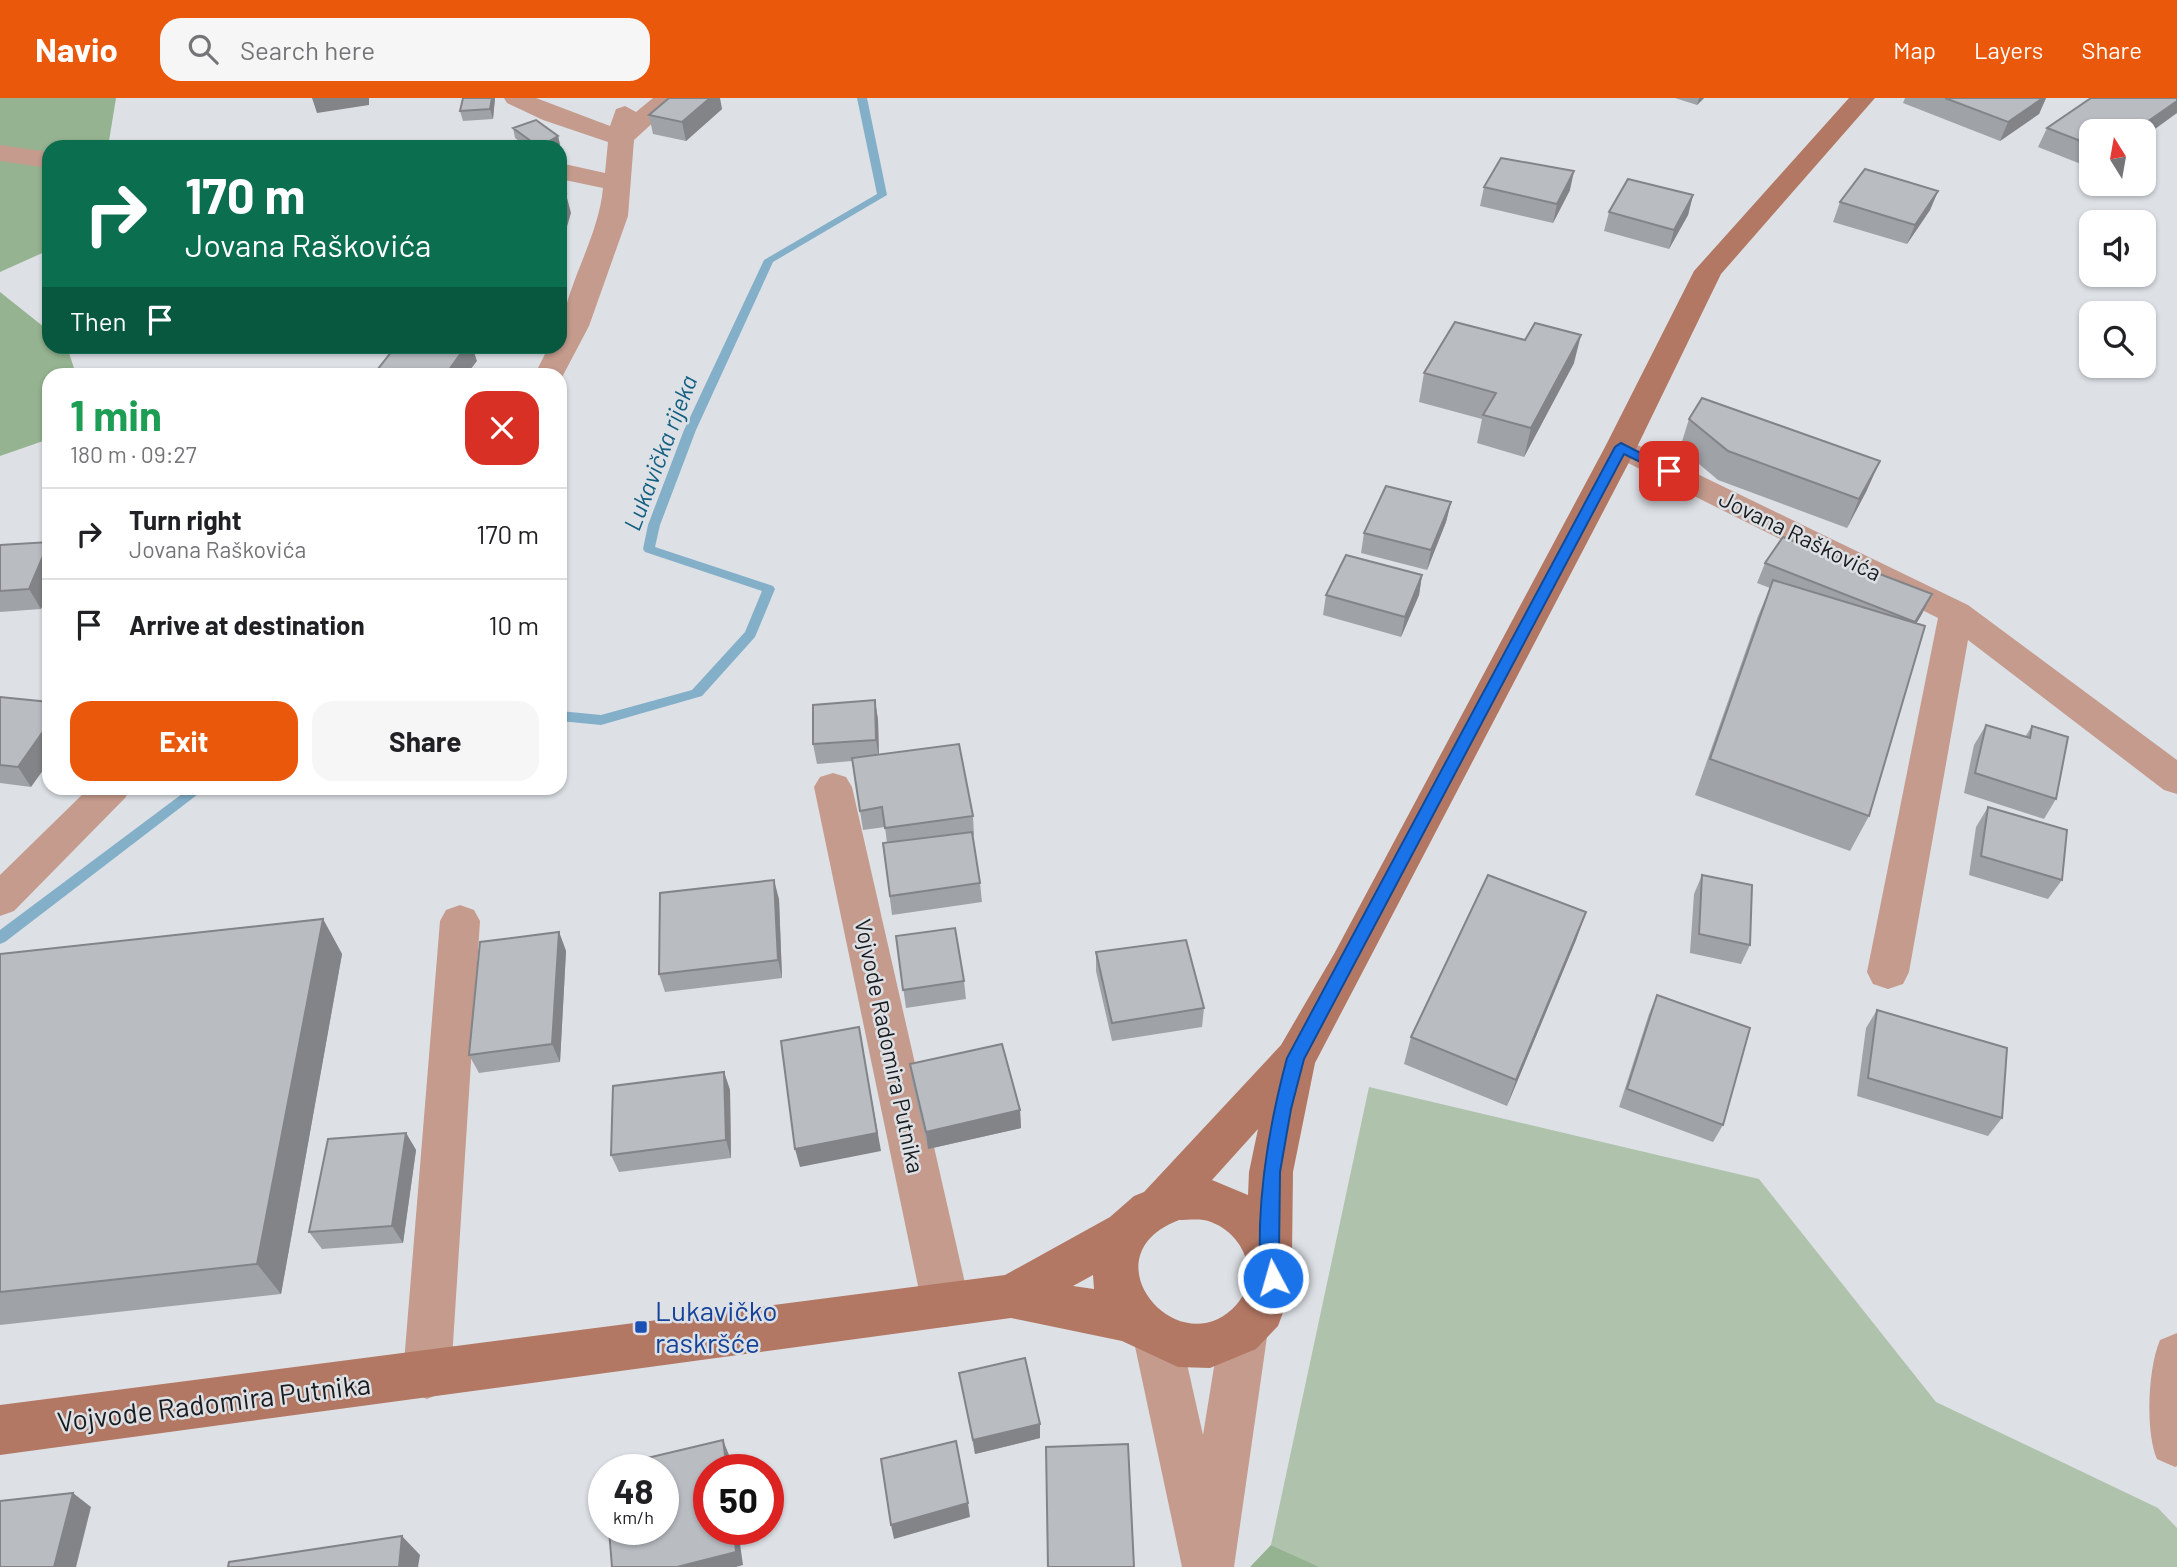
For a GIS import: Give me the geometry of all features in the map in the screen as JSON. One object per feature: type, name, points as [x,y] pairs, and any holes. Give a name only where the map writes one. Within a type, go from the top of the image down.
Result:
[{"type":"main road","points":[[1296,1058],[1282,1109],[1271,1172],[1269,1252],[1273,1278],[1267,1302],[1244,1331],[1224,1341],[1179,1345],[1147,1330],[1124,1308],[1115,1289],[1112,1269],[1123,1233],[1140,1214],[1162,1202],[1296,1058],[1348,966],[1621,447],[1708,271],[1863,98]]},
{"type":"main road","points":[[1162,1202],[1201,1199],[1214,1201],[1238,1212],[1257,1229],[1269,1252]]},
{"type":"main road","name":"Vojvode Radomira Putnika","points":[[0,1430],[1011,1296],[1123,1233]]},
{"type":"main road","name":"Vojvode Radomira Putnika","points":[[1011,1296],[1147,1330]]},
{"type":"street","points":[[516,98],[552,115],[621,138]]},
{"type":"street","points":[[567,340],[614,216],[621,138],[628,98]]},
{"type":"street","points":[[621,138],[668,98]]},
{"type":"street","points":[[0,153],[42,159]]},
{"type":"street","points":[[567,172],[616,183]]},
{"type":"street","name":"Jovana Raškovića","points":[[1621,447],[1956,613],[2177,780]]},
{"type":"street","points":[[1888,972],[1956,613]]},
{"type":"street","name":"Vojvode Radomira Putnika","points":[[833,787],[946,1305]]},
{"type":"street","points":[[0,900],[105,795]]},
{"type":"street","points":[[427,1375],[460,921]]},
{"type":"street","points":[[1147,1330],[1208,1567]]},
{"type":"street","points":[[1208,1567],[1244,1331]]},
{"type":"street","points":[[2175,1442],[2177,1356]]},
{"type":"green space","points":[[0,98],[116,98],[109,140],[42,140],[42,253],[0,272]]},
{"type":"green space","points":[[0,292],[42,325],[42,354],[69,354],[74,368],[42,368],[42,441],[0,456]]},
{"type":"green space","points":[[1369,1087],[1759,1179],[1936,1402],[2158,1508],[2177,1528],[2177,1567],[1320,1567],[1271,1545]]},
{"type":"green space","points":[[1271,1545],[1320,1567],[1250,1567]]},
{"type":"building","points":[[463,98],[492,98],[490,109],[460,111]]},
{"type":"building","points":[[669,98],[710,98],[682,122],[649,115]]},
{"type":"building","points":[[1945,98],[2043,98],[2008,122]]},
{"type":"building","points":[[2091,98],[2177,98],[2177,101],[2151,119],[2079,119],[2079,140],[2047,128]]},
{"type":"building","points":[[536,120],[558,136],[551,140],[529,140],[513,128]]},
{"type":"building","points":[[1501,158],[1574,171],[1557,204],[1484,187]]},
{"type":"building","points":[[1865,169],[1938,191],[1915,225],[1840,202]]},
{"type":"building","points":[[1628,179],[1693,195],[1674,230],[1609,212]]},
{"type":"building","points":[[1455,322],[1525,340],[1535,323],[1581,335],[1531,428],[1483,415],[1496,393],[1424,373]]},
{"type":"building","points":[[390,354],[460,354],[450,368],[379,368]]},
{"type":"building","points":[[1702,398],[1880,461],[1859,499],[1728,451],[1689,419]]},
{"type":"building","points":[[1386,486],[1451,502],[1431,550],[1364,533]]},
{"type":"building","points":[[1783,537],[1932,594],[1915,622],[1765,563]]},
{"type":"building","points":[[42,542],[42,558],[29,589],[0,591],[0,545]]},
{"type":"building","points":[[1346,555],[1422,575],[1405,617],[1326,595]]},
{"type":"building","points":[[1773,580],[1925,626],[1869,816],[1710,759]]},
{"type":"building","points":[[0,697],[42,701],[42,733],[18,767],[0,765]]},
{"type":"building","points":[[875,700],[876,740],[813,744],[813,705]]},
{"type":"building","points":[[1986,725],[2030,738],[2032,726],[2068,737],[2056,799],[1975,773]]},
{"type":"building","points":[[959,744],[973,816],[885,828],[882,807],[860,811],[852,758]]},
{"type":"building","points":[[1988,807],[2067,830],[2062,880],[1981,856]]},
{"type":"building","points":[[972,832],[980,883],[890,896],[883,843]]},
{"type":"building","points":[[1488,875],[1586,912],[1516,1080],[1411,1037]]},
{"type":"building","points":[[1702,875],[1752,885],[1750,945],[1699,934]]},
{"type":"building","points":[[774,880],[778,960],[659,974],[660,893]]},
{"type":"building","points":[[323,919],[257,1264],[0,1292],[0,954]]},
{"type":"building","points":[[955,928],[964,981],[903,990],[896,936]]},
{"type":"building","points":[[559,932],[552,1044],[469,1055],[480,942]]},
{"type":"building","points":[[1186,940],[1204,1008],[1112,1023],[1096,952]]},
{"type":"building","points":[[1657,995],[1750,1028],[1723,1125],[1627,1089]]},
{"type":"building","points":[[1877,1010],[2007,1048],[2002,1118],[1868,1078]]},
{"type":"building","points":[[859,1027],[877,1133],[795,1149],[781,1041]]},
{"type":"building","points":[[1002,1044],[1020,1110],[926,1132],[910,1064]]},
{"type":"building","points":[[724,1072],[726,1140],[611,1155],[613,1086]]},
{"type":"building","points":[[406,1133],[392,1226],[309,1232],[328,1139]]},
{"type":"building","points":[[1025,1358],[1040,1424],[973,1440],[959,1373]]},
{"type":"building","points":[[723,1440],[725,1454],[693,1454],[693,1545],[735,1545],[736,1552],[677,1567],[612,1567],[610,1545],[679,1545],[679,1454],[664,1454]]},
{"type":"building","points":[[956,1441],[968,1503],[891,1525],[881,1459]]},
{"type":"building","points":[[1128,1444],[1134,1567],[1048,1567],[1046,1447]]},
{"type":"building","points":[[73,1493],[54,1567],[0,1567],[0,1501]]},
{"type":"building","points":[[402,1536],[399,1567],[228,1567],[229,1562]]},
{"type":"waterway","name":"Lukavička rijeka","points":[[567,717],[601,720],[697,693],[751,634],[769,589],[649,549],[654,525],[690,430],[769,260],[882,195],[862,98]]},
{"type":"waterway","name":"Lukavička rijeka","points":[[0,938],[190,795]]},
{"type":"place","name":"Lukavičko raskršće","points":[[641,1327]]},
{"type":"route","points":[[1273,1278],[1269,1252],[1271,1172],[1282,1109],[1296,1058],[1348,966],[1621,447],[1669,471]]}]
